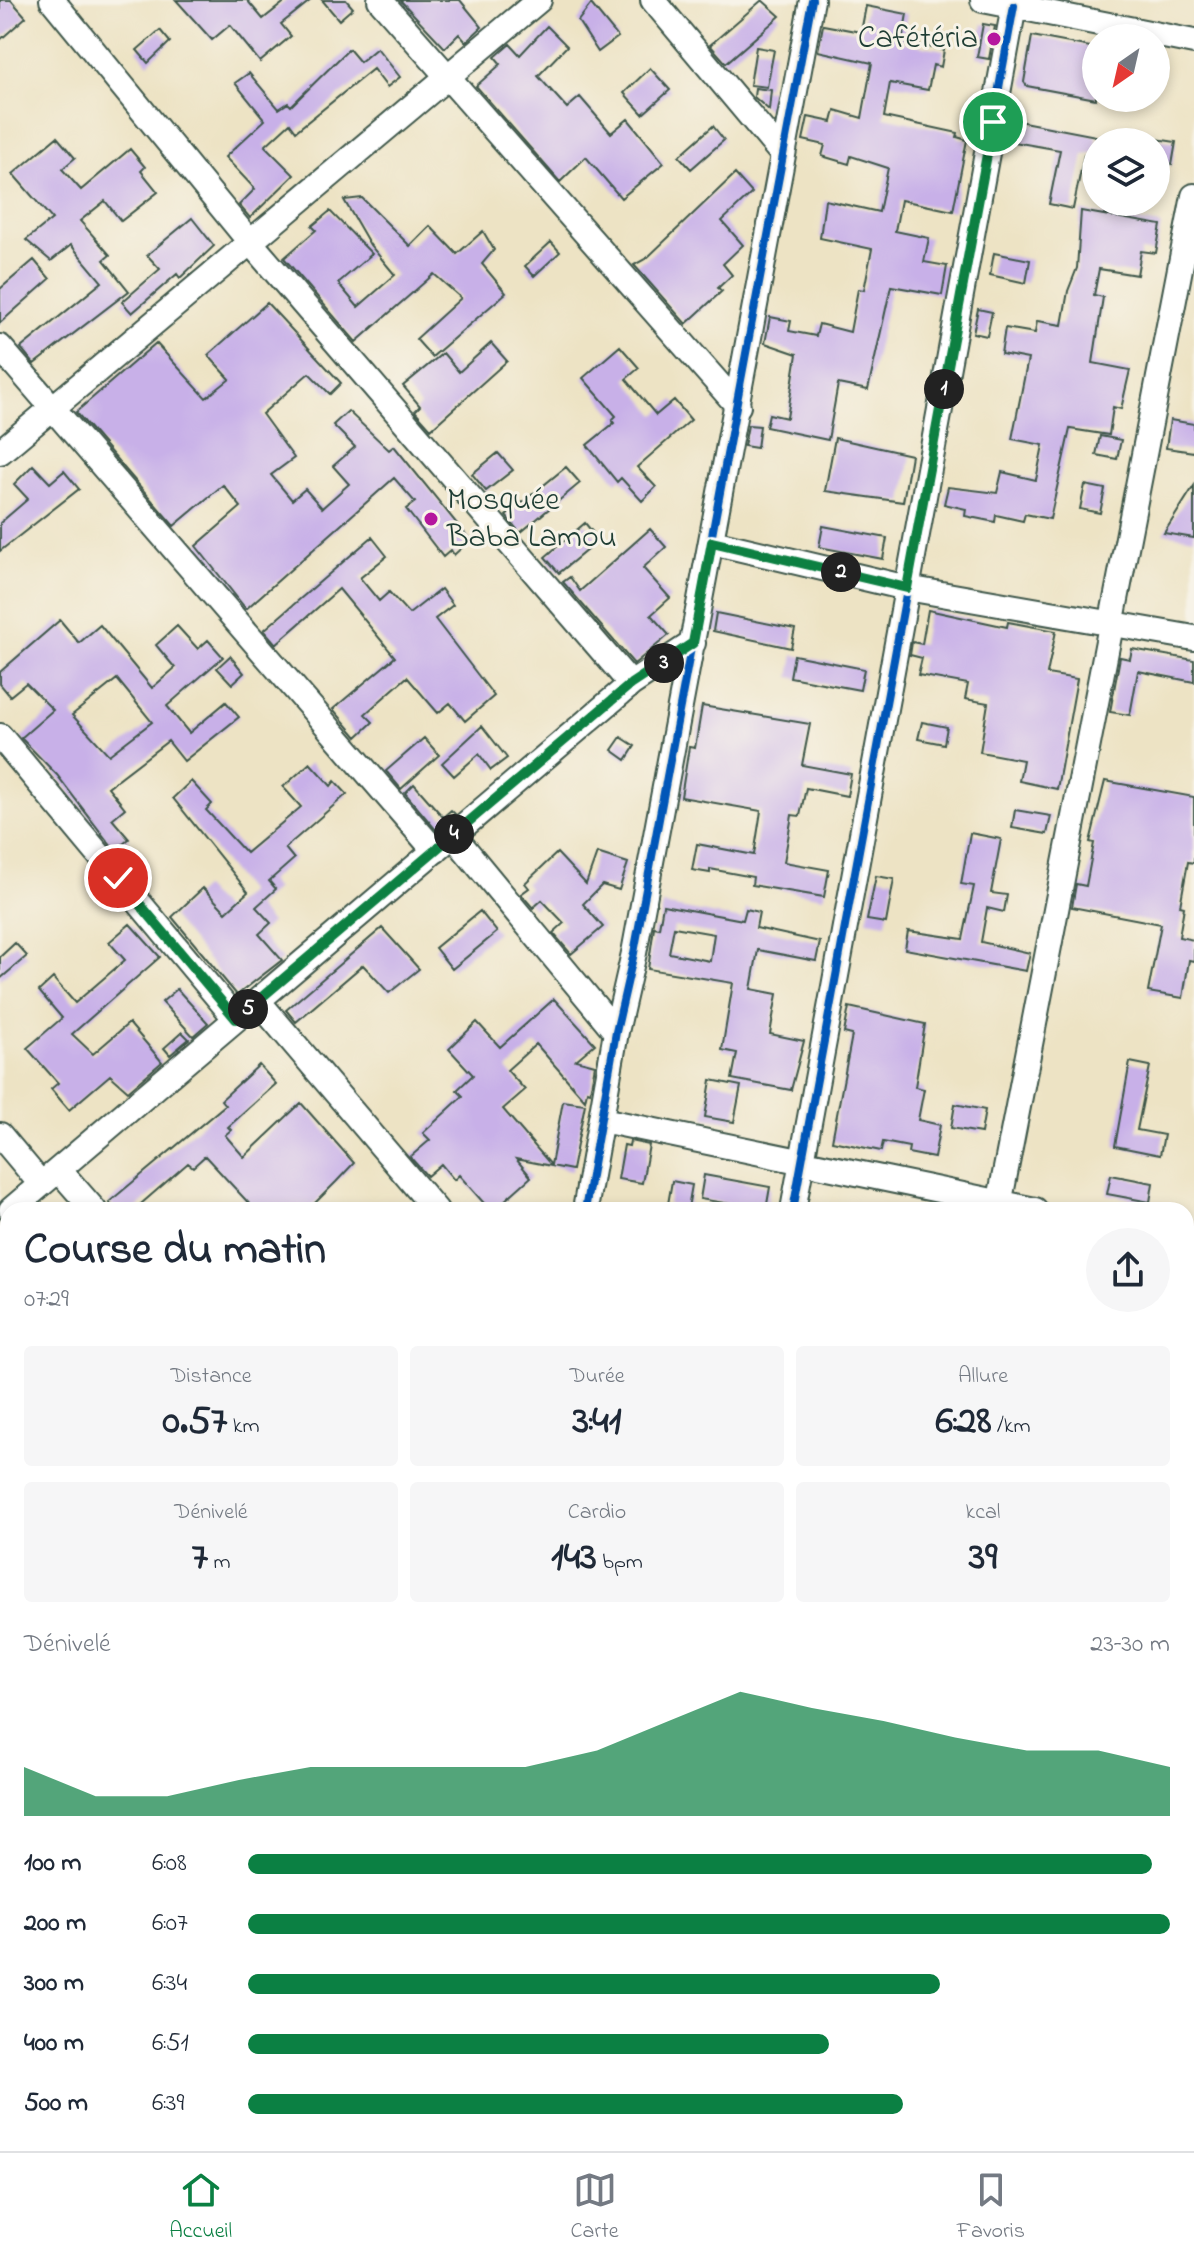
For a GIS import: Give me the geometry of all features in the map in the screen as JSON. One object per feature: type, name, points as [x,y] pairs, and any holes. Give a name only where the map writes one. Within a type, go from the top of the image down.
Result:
[{"type":"street","points":[[52,0],[250,242],[631,684]]},
{"type":"street","points":[[380,0],[738,406]]},
{"type":"street","points":[[0,452],[539,0]]},
{"type":"street","points":[[653,0],[783,155]]},
{"type":"street","points":[[587,1202],[812,0]]},
{"type":"street","points":[[983,0],[1194,42]]},
{"type":"street","points":[[795,1202],[1014,6]]},
{"type":"street","points":[[1000,1202],[1194,196]]},
{"type":"street","points":[[0,347],[52,409],[616,1032]]},
{"type":"street","points":[[712,542],[907,588],[1194,638]]},
{"type":"street","points":[[21,1202],[631,684],[693,643]]},
{"type":"street","points":[[0,736],[236,1019]]},
{"type":"street","points":[[258,1001],[429,1202]]},
{"type":"street","points":[[602,1120],[981,1202]]},
{"type":"street","points":[[0,1135],[83,1202]]},
{"type":"building","points":[[0,0],[11,0],[26,17],[0,40]]},
{"type":"building","points":[[176,0],[247,0],[263,19],[287,0],[311,0],[281,24],[291,36],[260,62],[230,25],[212,40]]},
{"type":"building","points":[[322,0],[346,0],[353,8],[339,20]]},
{"type":"building","points":[[400,0],[460,0],[482,27],[466,42],[459,34],[445,48]]},
{"type":"building","points":[[762,0],[780,16],[726,63],[710,45]]},
{"type":"building","points":[[591,4],[618,37],[598,52],[578,21]]},
{"type":"building","points":[[866,6],[907,14],[902,42],[944,50],[941,67],[933,65],[928,90],[890,83],[884,117],[958,133],[957,137],[967,140],[953,211],[901,200],[895,231],[929,238],[924,262],[947,266],[942,295],[891,286],[868,390],[838,384],[828,440],[766,427],[769,414],[787,418],[797,354],[765,343],[770,317],[791,321],[789,331],[816,336],[819,324],[850,332],[858,289],[864,290],[872,249],[820,238],[825,200],[879,212],[888,168],[851,156],[849,164],[822,156],[825,145],[803,140],[808,117],[832,122],[835,110],[862,118],[872,63],[818,51],[823,25],[861,32]]},
{"type":"building","points":[[983,24],[995,26],[989,59],[977,57]]},
{"type":"building","points":[[547,26],[567,46],[538,76],[567,108],[580,97],[611,133],[628,119],[664,163],[621,198],[586,157],[560,182],[476,86],[501,64],[495,57],[510,44],[520,55]]},
{"type":"building","points":[[160,30],[170,42],[148,63],[137,50]]},
{"type":"building","points":[[1032,36],[1082,45],[1082,96],[1027,86],[1024,82]]},
{"type":"building","points":[[756,47],[774,50],[767,87],[750,85]]},
{"type":"building","points":[[377,48],[400,77],[387,87],[373,69],[296,131],[290,123],[265,146],[294,175],[250,218],[239,205],[255,189],[225,157],[265,120],[235,83],[249,73],[279,109],[288,103],[291,106],[349,49],[360,62]]},
{"type":"building","points":[[650,68],[670,90],[643,114],[624,93]]},
{"type":"building","points":[[755,88],[771,90],[769,110],[754,97]]},
{"type":"building","points":[[1018,121],[1082,133],[1082,165],[1073,209],[1049,204],[1060,150],[1014,142]]},
{"type":"building","points":[[713,126],[724,140],[691,169],[679,156]]},
{"type":"building","points":[[57,137],[75,158],[62,169],[81,190],[130,149],[145,167],[141,171],[158,192],[121,221],[105,201],[80,221],[110,255],[104,260],[129,291],[34,364],[21,348],[102,282],[71,245],[51,261],[26,240],[52,219],[13,174]]},
{"type":"building","points":[[1170,141],[1176,142],[1170,165]]},
{"type":"building","points":[[735,174],[752,193],[722,221],[743,245],[723,264],[732,275],[718,288],[722,291],[686,324],[634,265],[647,258]]},
{"type":"building","points":[[362,198],[410,246],[430,226],[457,254],[483,231],[494,250],[482,264],[506,293],[432,357],[416,339],[461,298],[434,274],[356,342],[284,258],[316,230],[312,226],[330,211],[372,254],[338,283],[358,307],[395,275],[370,245],[344,200]]},
{"type":"building","points":[[1081,211],[1082,216],[1110,216],[1161,225],[1156,253],[1141,251],[1137,275],[1099,269],[1094,295],[1103,297],[1093,363],[1130,370],[1121,409],[1113,407],[1109,435],[1070,429],[1050,519],[1025,514],[1023,521],[996,515],[995,522],[965,516],[966,509],[944,504],[948,487],[997,493],[1002,472],[1036,480],[1043,445],[1012,439],[1028,359],[1001,354],[1005,328],[1035,333],[1037,321],[1062,325],[1068,291],[1077,268]]},
{"type":"building","points":[[192,218],[214,246],[180,278],[177,274],[132,313],[122,302],[160,269],[147,255]]},
{"type":"building","points":[[551,242],[560,252],[534,276],[525,266]]},
{"type":"building","points":[[994,253],[1030,260],[1026,283],[990,275]]},
{"type":"building","points":[[34,260],[50,279],[0,323],[0,289]]},
{"type":"building","points":[[267,303],[341,383],[330,394],[309,373],[262,414],[294,458],[271,475],[292,500],[305,489],[322,508],[349,484],[333,466],[355,447],[333,425],[348,411],[389,450],[394,446],[470,540],[454,555],[451,550],[443,557],[406,509],[415,502],[394,478],[246,609],[196,546],[241,507],[223,485],[174,526],[76,412],[156,343],[206,398],[230,379],[208,355]]},
{"type":"building","points":[[978,309],[992,312],[987,336],[973,333]]},
{"type":"building","points":[[491,343],[507,361],[431,429],[415,411],[420,406],[403,386],[443,353],[459,372]]},
{"type":"building","points":[[620,346],[639,368],[626,379],[656,415],[674,400],[691,420],[637,467],[656,487],[642,501],[621,478],[617,482],[587,445],[614,423],[612,420],[616,416],[583,378]]},
{"type":"building","points":[[1170,420],[1194,424],[1194,452],[1166,448]]},
{"type":"building","points":[[748,425],[760,426],[757,448],[744,446]]},
{"type":"building","points":[[1100,436],[1121,440],[1117,459],[1096,455]]},
{"type":"building","points":[[835,438],[911,455],[903,502],[825,491]]},
{"type":"building","points":[[498,453],[513,470],[486,491],[472,474]]},
{"type":"building","points":[[33,465],[50,483],[64,471],[79,489],[0,551],[0,523],[28,499],[14,484]]},
{"type":"building","points":[[566,467],[580,483],[520,533],[506,516]]},
{"type":"building","points":[[1085,485],[1105,489],[1100,513],[1080,509]]},
{"type":"building","points":[[1194,486],[1194,538],[1164,533]]},
{"type":"building","points":[[585,523],[599,540],[559,573],[545,557]]},
{"type":"building","points":[[823,526],[887,538],[883,559],[819,547]]},
{"type":"building","points":[[650,529],[666,547],[643,568],[670,598],[651,615],[669,635],[634,664],[563,582],[570,577],[580,591]]},
{"type":"building","points":[[372,537],[387,556],[360,578],[379,601],[389,592],[409,614],[441,589],[453,605],[435,619],[494,696],[465,721],[450,703],[438,713],[407,677],[365,714],[373,722],[357,737],[333,709],[395,657],[339,589],[276,644],[264,630]]},
{"type":"building","points":[[928,610],[1007,627],[1008,622],[1056,631],[1047,674],[1077,679],[1057,789],[1019,781],[1023,760],[980,752],[988,703],[965,699],[968,684],[918,675],[922,658],[910,655],[912,642],[922,644]]},
{"type":"building","points":[[716,613],[795,629],[791,648],[713,631]]},
{"type":"building","points":[[60,620],[79,643],[100,625],[152,688],[175,668],[156,645],[177,626],[198,649],[208,640],[223,657],[167,706],[189,733],[226,702],[239,717],[184,761],[168,741],[108,787],[125,808],[112,819],[129,839],[115,851],[57,775],[21,738],[53,710],[26,683],[10,696],[0,684],[0,672]],"holes":[[[117,679],[152,722],[109,755],[72,715]]]},
{"type":"building","points":[[1132,649],[1194,660],[1194,682],[1138,671],[1130,715],[1110,712],[1120,657],[1130,659]]},
{"type":"building","points":[[794,655],[864,669],[860,690],[790,677]]},
{"type":"building","points":[[230,656],[244,673],[232,684],[217,668]]},
{"type":"building","points":[[702,706],[810,724],[802,765],[851,774],[847,796],[806,788],[800,816],[792,815],[784,862],[829,870],[824,897],[752,885],[753,877],[710,869],[710,873],[692,870],[697,844],[754,855],[761,811],[681,797],[689,747],[695,748]]},
{"type":"building","points":[[922,722],[947,727],[944,744],[918,739]]},
{"type":"building","points":[[482,726],[507,758],[491,770],[479,754],[454,776],[442,763]]},
{"type":"building","points":[[621,737],[635,746],[626,760],[612,750]]},
{"type":"building","points":[[424,738],[439,755],[401,789],[386,771]]},
{"type":"building","points":[[310,763],[331,786],[335,781],[347,794],[285,848],[294,859],[269,881],[276,889],[256,907],[271,923],[259,934],[282,960],[237,995],[172,917],[203,888],[226,912],[248,892],[173,798],[191,781],[212,804],[206,810],[246,853],[301,807],[283,787]]},
{"type":"building","points":[[1105,781],[1194,797],[1194,863],[1188,862],[1180,906],[1184,907],[1179,937],[1194,940],[1194,961],[1189,960],[1183,998],[1148,992],[1161,924],[1072,907],[1076,884],[1086,886],[1094,843],[1090,842]]},
{"type":"building","points":[[414,784],[443,817],[451,810],[455,814],[436,830],[405,793]]},
{"type":"building","points":[[1015,810],[1051,816],[1047,834],[1012,828]]},
{"type":"building","points":[[970,833],[1001,839],[991,893],[1007,895],[1004,912],[987,908],[981,942],[1030,953],[1026,971],[905,949],[908,931],[963,939],[974,886],[961,884]]},
{"type":"building","points":[[557,853],[586,884],[597,853],[628,863],[619,890],[602,885],[583,904],[603,927],[571,954],[553,933],[564,923],[542,900],[533,908],[521,894],[529,888],[525,883]]},
{"type":"building","points":[[876,876],[894,879],[886,923],[867,920]]},
{"type":"building","points":[[663,905],[743,920],[746,909],[759,912],[756,928],[820,942],[816,961],[758,950],[751,989],[777,994],[770,1034],[804,1041],[791,1090],[732,1079],[737,1053],[722,1050],[733,983],[648,969],[654,927],[659,928]],"holes":[[[674,927],[714,934],[710,961],[669,953]]]},
{"type":"building","points":[[480,911],[497,932],[452,969],[435,948]]},
{"type":"building","points":[[130,924],[160,957],[72,1034],[93,1054],[129,1023],[162,1062],[128,1091],[110,1075],[69,1110],[51,1089],[58,1083],[27,1048],[62,1018],[39,991],[53,978],[75,1003],[125,960],[109,942]]},
{"type":"building","points":[[382,928],[419,969],[389,993],[363,965],[296,1022],[286,1010]]},
{"type":"building","points":[[15,943],[27,956],[0,979],[0,957]]},
{"type":"building","points":[[177,989],[208,1023],[193,1036],[162,1002]]},
{"type":"building","points":[[554,999],[595,1044],[576,1060],[595,1065],[590,1092],[587,1091],[585,1100],[536,1044],[507,1070],[525,1090],[503,1109],[551,1165],[563,1101],[585,1104],[572,1170],[516,1159],[531,1177],[503,1202],[483,1202],[459,1175],[454,1180],[441,1164],[427,1176],[410,1157],[430,1140],[423,1133],[463,1096],[457,1090],[473,1075],[449,1049],[477,1022],[500,1047]]},
{"type":"building","points":[[849,1007],[925,1024],[915,1087],[924,1089],[918,1120],[940,1125],[934,1158],[908,1153],[909,1147],[883,1142],[881,1151],[832,1141],[852,1035],[844,1033]]},
{"type":"building","points":[[182,1032],[189,1039],[170,1055],[164,1048]]},
{"type":"building","points":[[1130,1062],[1150,1066],[1137,1130],[1164,1135],[1160,1155],[1115,1146]]},
{"type":"building","points":[[259,1065],[276,1084],[228,1127],[231,1130],[225,1135],[244,1157],[301,1103],[354,1163],[316,1202],[248,1202],[205,1156],[193,1167],[188,1163],[143,1202],[109,1202],[225,1105],[221,1100]]},
{"type":"building","points":[[711,1080],[741,1086],[734,1122],[705,1117]]},
{"type":"building","points":[[955,1104],[985,1110],[981,1133],[951,1128]]},
{"type":"building","points":[[630,1141],[649,1145],[642,1183],[618,1179],[624,1145],[629,1146]]},
{"type":"building","points":[[704,1175],[770,1187],[767,1202],[700,1199]]},
{"type":"building","points":[[1111,1175],[1153,1183],[1150,1202],[1107,1194]]},
{"type":"building","points":[[672,1181],[692,1185],[689,1202],[668,1202]]},
{"type":"cycle path","points":[[586,1202],[812,0]]},
{"type":"cycle path","points":[[794,1202],[1014,6]]},
{"type":"place","name":"Cafétéria","points":[[994,39]]},
{"type":"place","name":"Mosquée Baba Lamou","points":[[431,519]]},
{"type":"route","points":[[118,878],[236,1019],[631,684],[693,643],[712,542],[907,588],[993,122]]}]
